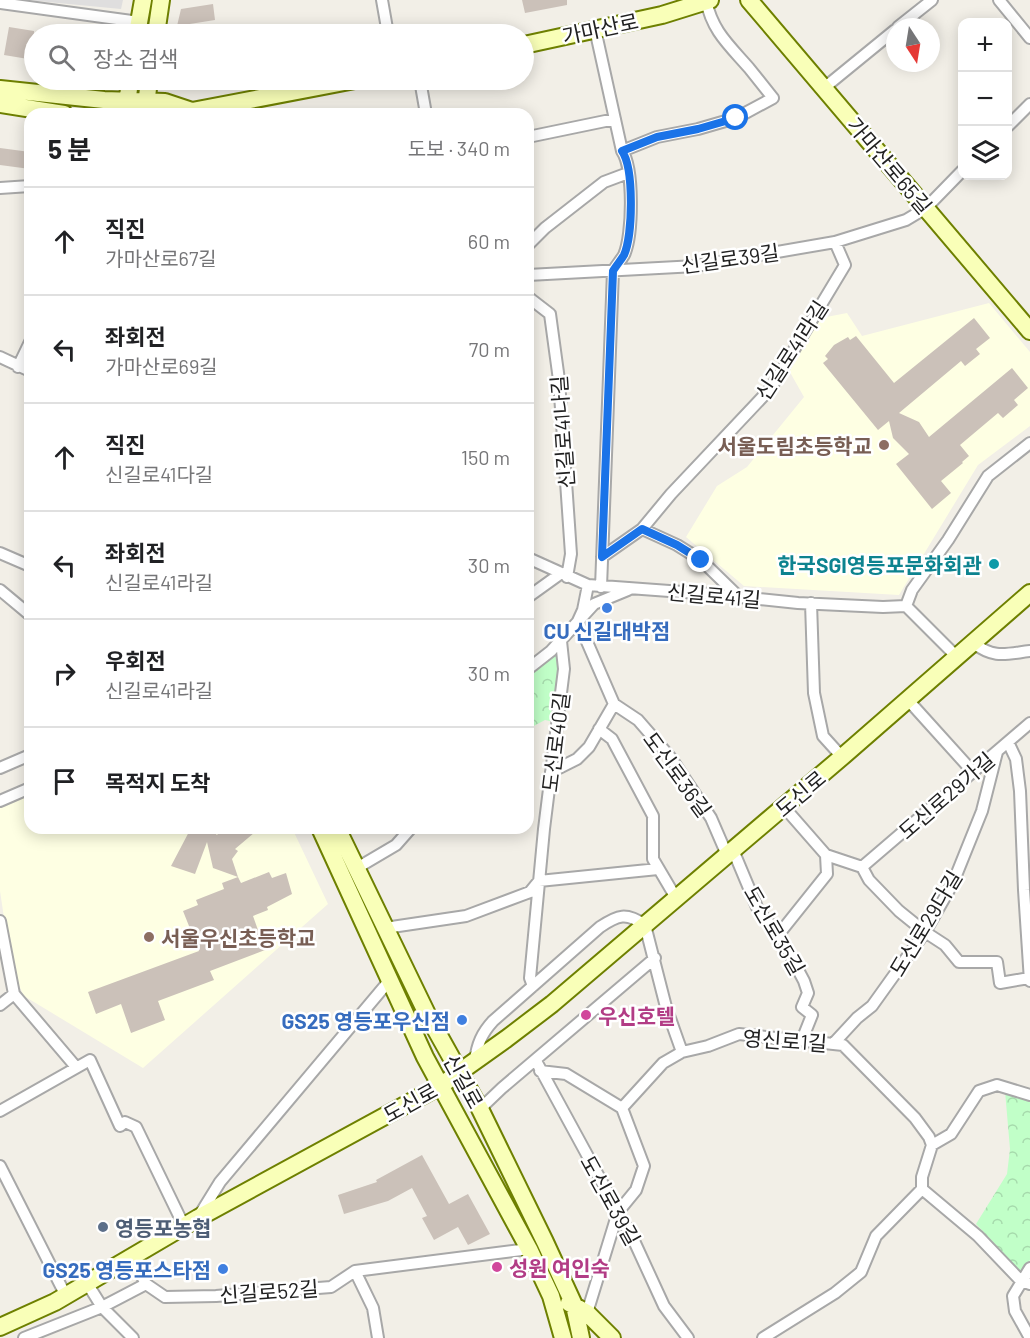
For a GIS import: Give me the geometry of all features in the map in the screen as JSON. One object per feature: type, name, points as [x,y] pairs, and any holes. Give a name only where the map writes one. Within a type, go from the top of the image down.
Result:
[{"type":"main road","points":[[139,24],[143,0]]},
{"type":"main road","points":[[157,24],[161,0]]},
{"type":"main road","name":"가마산로","points":[[534,43],[662,15],[707,0]]},
{"type":"main road","name":"가마산로65길","points":[[749,0],[1030,331]]},
{"type":"main road","points":[[0,89],[126,107],[146,108],[165,102],[180,108]]},
{"type":"main road","points":[[126,107],[129,90]]},
{"type":"main road","points":[[146,108],[148,90]]},
{"type":"main road","points":[[211,108],[303,90]]},
{"type":"main road","points":[[0,104],[26,108]]},
{"type":"main road","name":"도신로","points":[[0,1327],[66,1296],[191,1222],[440,1086],[552,1004],[843,757],[1030,593]]},
{"type":"main road","name":"신길로","points":[[323,834],[389,981],[440,1086],[529,1249],[551,1296],[563,1338]]},
{"type":"main road","name":"신길로","points":[[340,834],[427,1014],[480,1109],[580,1309],[581,1338]]},
{"type":"main road","points":[[551,1296],[580,1309],[612,1338]]},
{"type":"street","points":[[382,0],[386,24]]},
{"type":"street","points":[[622,151],[657,137],[698,129],[736,118],[773,98],[728,47],[710,17],[707,0]]},
{"type":"street","points":[[910,18],[932,0]]},
{"type":"street","points":[[999,0],[1030,38]]},
{"type":"street","points":[[0,3],[116,24]]},
{"type":"street","points":[[595,29],[622,151],[627,158],[631,206],[629,235],[624,255],[613,271],[601,587]]},
{"type":"street","points":[[824,88],[886,37]]},
{"type":"street","points":[[422,90],[425,108]]},
{"type":"street","points":[[1012,122],[1030,104]]},
{"type":"street","points":[[534,136],[615,119]]},
{"type":"street","points":[[534,239],[544,228],[604,182],[628,173]]},
{"type":"street","name":"신길로39길","points":[[534,275],[696,266],[835,242],[906,220],[926,208],[958,176]]},
{"type":"street","points":[[0,188],[24,186]]},
{"type":"street","name":"신길로41라길","points":[[602,557],[642,529],[671,494],[771,388],[845,265],[835,242]]},
{"type":"street","name":"신길로41나길","points":[[534,302],[550,314],[559,380],[571,554],[564,575]]},
{"type":"street","points":[[18,367],[24,354]]},
{"type":"street","points":[[0,357],[24,369]]},
{"type":"street","points":[[957,657],[906,606],[912,590],[948,540],[988,476],[1030,443]]},
{"type":"street","points":[[642,529],[677,545],[701,560],[739,597]]},
{"type":"street","points":[[0,553],[24,563]]},
{"type":"street","name":"신길로41길","points":[[534,561],[588,585],[601,587],[811,603],[906,606]]},
{"type":"street","points":[[534,593],[564,575]]},
{"type":"street","points":[[534,665],[574,628],[583,610],[588,585]]},
{"type":"street","points":[[578,621],[594,604],[631,589]]},
{"type":"street","points":[[0,590],[24,610]]},
{"type":"street","name":"도신로","points":[[811,603],[814,693],[823,736],[843,757]]},
{"type":"street","points":[[551,772],[577,759],[589,747],[614,704],[578,621]]},
{"type":"street","name":"도신로40길","points":[[533,987],[530,978],[538,880],[564,669],[561,641]]},
{"type":"street","points":[[973,644],[986,652],[997,655],[1030,651]]},
{"type":"street","points":[[908,700],[973,772]]},
{"type":"street","name":"도신로36길","points":[[614,704],[638,720],[671,758],[711,818],[730,853]]},
{"type":"street","name":"도신로29가길","points":[[862,867],[1030,723]]},
{"type":"street","points":[[599,729],[612,738],[653,816],[653,859],[676,898]]},
{"type":"street","points":[[784,807],[826,855],[862,867],[869,880],[899,910],[945,945],[959,962],[997,962],[1000,983],[1029,979],[1027,888],[1020,791],[1016,759],[1008,742]]},
{"type":"street","name":"도신로29다길","points":[[833,1044],[856,1018],[872,1006],[925,932],[953,883],[982,811],[997,752]]},
{"type":"street","points":[[0,768],[24,757]]},
{"type":"street","points":[[0,801],[24,791]]},
{"type":"street","points":[[357,868],[396,845],[406,834]]},
{"type":"street","name":"도신로35길","points":[[730,853],[759,912],[779,934],[804,981],[808,993],[802,1007],[812,1014],[802,1040]]},
{"type":"street","points":[[779,934],[827,874],[826,855]]},
{"type":"street","points":[[385,928],[466,916],[530,892],[538,880],[658,869]]},
{"type":"street","points":[[475,1061],[482,1033],[493,1021],[605,924],[628,916],[645,925],[666,1007],[682,1052]]},
{"type":"street","points":[[0,921],[15,994],[76,1068]]},
{"type":"street","points":[[480,1109],[502,1088],[538,1066],[655,958]]},
{"type":"street","points":[[0,1111],[90,1060],[120,1126],[125,1122],[136,1127],[191,1222],[220,1182],[389,981]]},
{"type":"street","points":[[0,1005],[15,994]]},
{"type":"street","name":"영신로1길","points":[[622,1108],[663,1063],[682,1052],[708,1046],[739,1034],[802,1040],[843,1045],[915,1118],[932,1145]]},
{"type":"street","points":[[538,1066],[566,1074],[622,1108],[644,1166],[636,1190],[618,1212],[580,1309]]},
{"type":"street","name":"도신로39길","points":[[538,1066],[635,1243],[664,1306],[688,1338]]},
{"type":"street","points":[[763,1338],[835,1293],[861,1272],[876,1236],[922,1188],[922,1177],[932,1145],[951,1134],[979,1091],[997,1085],[1030,1095]]},
{"type":"street","points":[[0,1166],[4,1185],[66,1296]]},
{"type":"street","points":[[922,1188],[978,1236],[1026,1283]]},
{"type":"street","name":"신길로52길","points":[[146,1284],[165,1297],[216,1296],[331,1287],[355,1271],[529,1249]]},
{"type":"street","points":[[24,1338],[102,1307],[146,1284],[132,1257]]},
{"type":"street","points":[[1030,1268],[1026,1283],[1013,1296],[1015,1311],[1030,1338]]},
{"type":"street","points":[[355,1271],[373,1308],[378,1338]]},
{"type":"street","points":[[87,1283],[102,1307],[133,1338]]},
{"type":"shaded area","points":[[27,0],[123,0],[121,9]]},
{"type":"shaded area","name":"서울도림초등학교","points":[[989,303],[1030,352],[1030,426],[978,465],[899,595],[744,586],[686,537],[717,486],[747,467],[804,397],[787,367],[816,319],[847,313],[862,336]]},
{"type":"shaded area","name":"서울우신초등학교","points":[[24,796],[24,834],[295,834],[328,904],[143,1068],[24,996],[12,971],[0,891],[0,806]]},
{"type":"green space","points":[[559,648],[554,722],[545,720],[534,726],[534,670]]},
{"type":"green space","points":[[1005,1091],[1030,1100],[1030,1260],[1021,1272],[976,1224],[1007,1174],[1010,1149]]},
{"type":"building","points":[[522,0],[567,0],[567,5],[525,13]]},
{"type":"building","points":[[213,4],[215,20],[177,24],[181,9]]},
{"type":"building","points":[[9,27],[24,29],[24,58],[4,55]]},
{"type":"building","points":[[0,148],[24,151],[24,168],[0,165]]},
{"type":"building","points":[[974,318],[990,338],[976,349],[980,354],[965,366],[961,361],[899,413],[919,422],[929,437],[1012,368],[1028,388],[1014,400],[1018,405],[1003,418],[998,413],[960,445],[969,456],[941,481],[951,493],[932,509],[896,464],[909,454],[893,438],[889,421],[878,430],[823,363],[828,359],[825,356],[834,345],[848,337],[850,340],[856,336],[894,383]]},
{"type":"building","points":[[188,834],[253,834],[235,849],[238,851],[232,859],[238,877],[213,868],[207,842],[195,874],[171,866]]},
{"type":"building","points":[[269,872],[272,878],[286,873],[292,894],[267,907],[268,910],[253,916],[265,950],[210,971],[214,980],[158,1001],[165,1020],[131,1033],[121,1004],[96,1014],[88,992],[199,951],[183,911],[198,905],[196,900],[224,889],[222,883],[238,877],[241,883]]},
{"type":"building","points":[[422,1155],[449,1204],[468,1194],[490,1234],[468,1245],[458,1227],[434,1240],[422,1218],[427,1216],[412,1188],[388,1201],[344,1214],[338,1195],[377,1182],[376,1180]]},
{"type":"place","name":"서울도림초등학교","points":[[884,445]]},
{"type":"place","name":"한국SGI영등포문화회관","points":[[994,564]]},
{"type":"place","name":"CU 신길대박점","points":[[607,608]]},
{"type":"place","name":"서울우신초등학교","points":[[149,937]]},
{"type":"place","name":"우신호텔","points":[[586,1015]]},
{"type":"place","name":"GS25 영등포우신점","points":[[462,1020]]},
{"type":"place","name":"영등포농협","points":[[103,1227]]},
{"type":"place","name":"성원 여인숙","points":[[497,1267]]},
{"type":"place","name":"GS25 영등포스타점","points":[[223,1269]]},
{"type":"route","points":[[701,560],[677,545],[642,529],[602,557],[613,271],[624,255],[629,235],[631,206],[627,158],[622,151],[657,137],[698,129],[736,118]]}]
